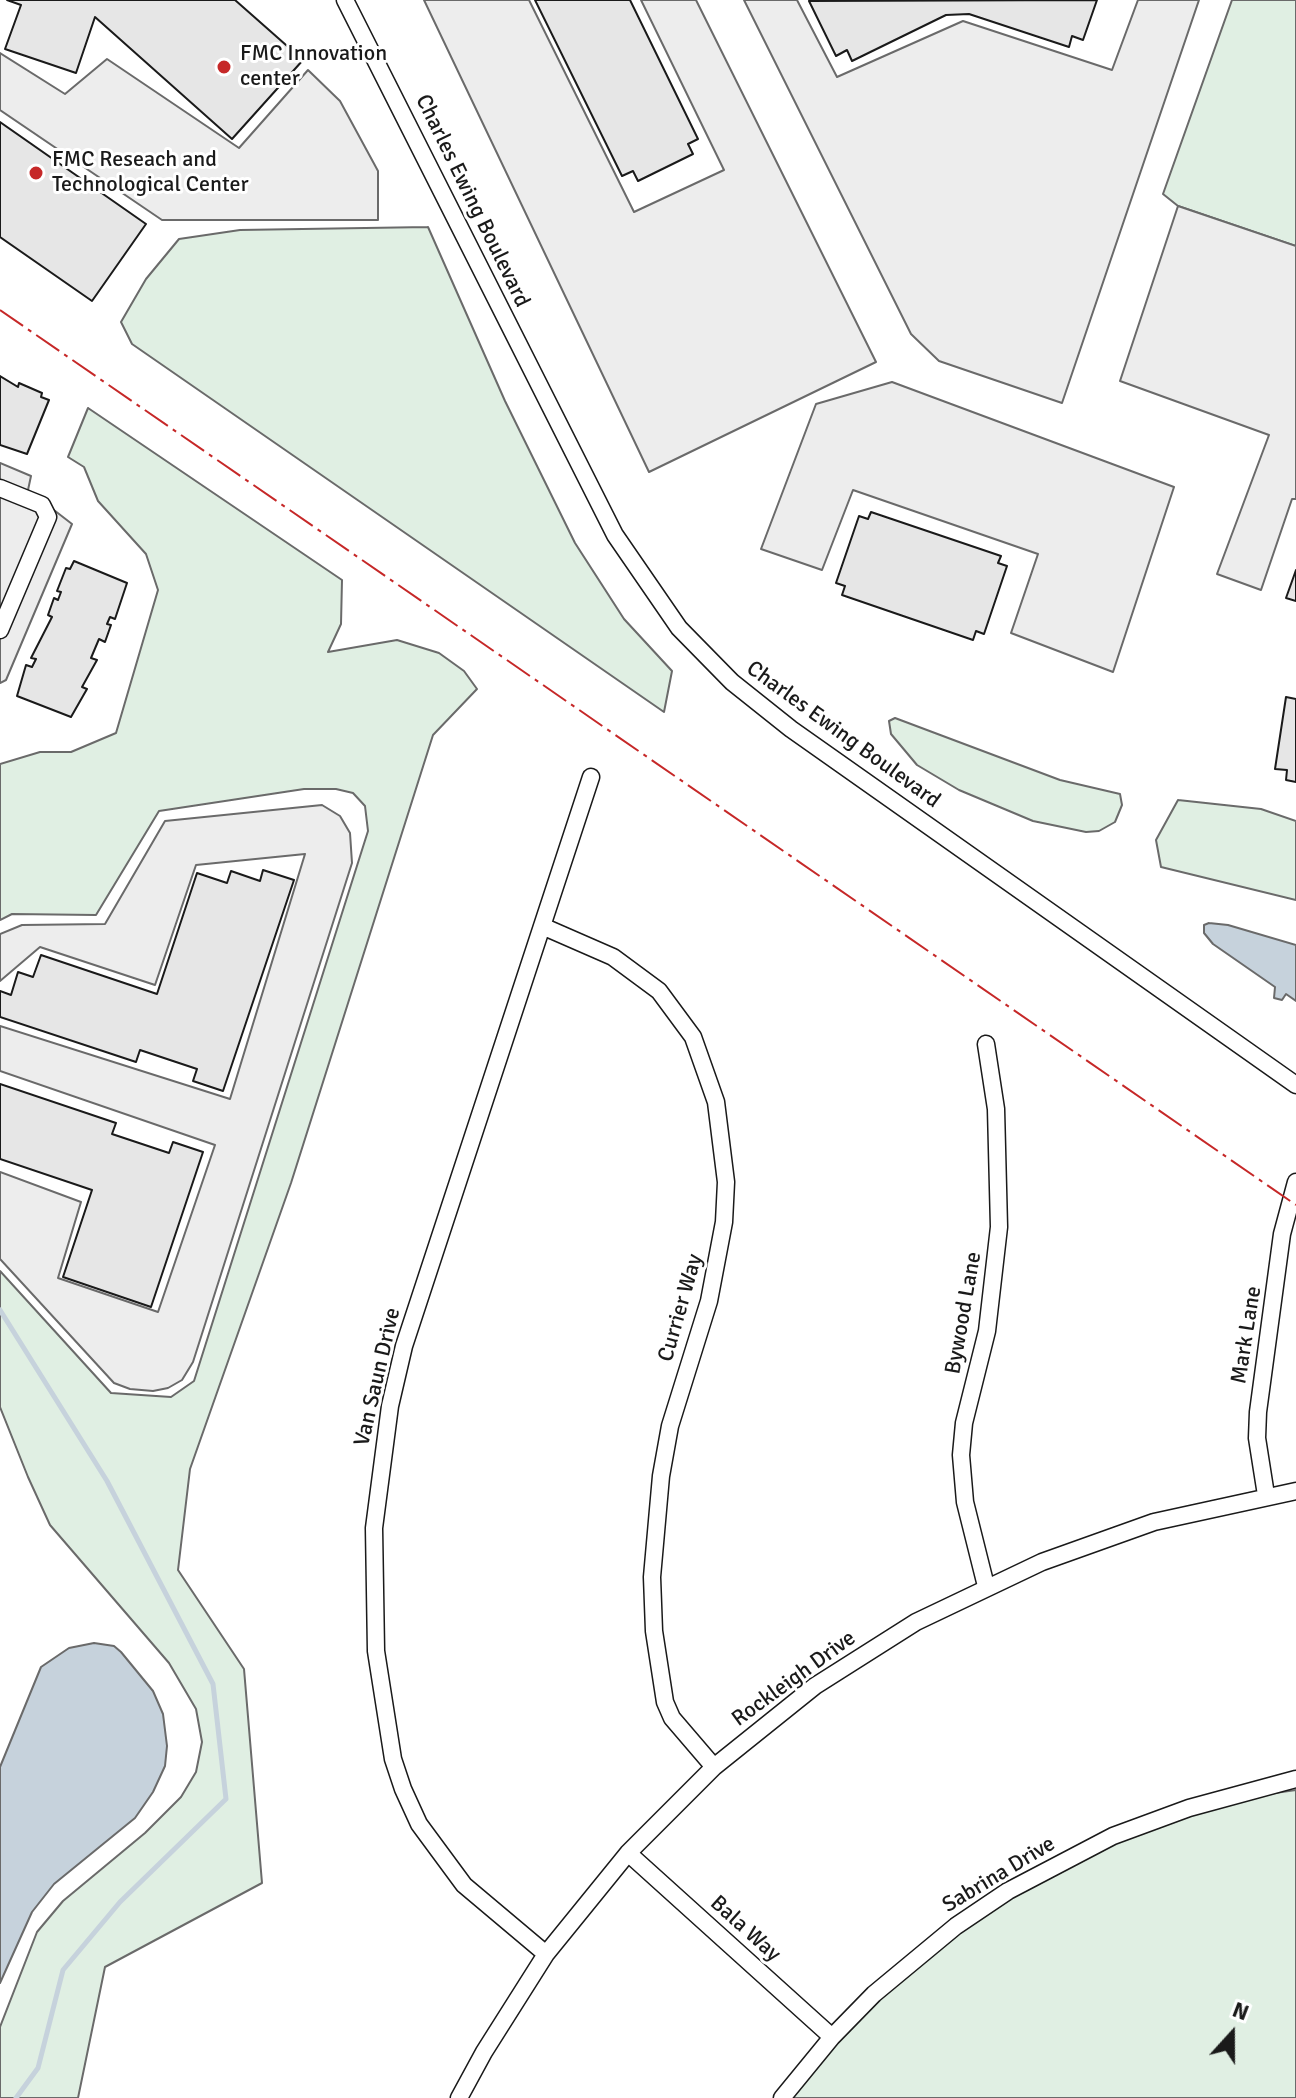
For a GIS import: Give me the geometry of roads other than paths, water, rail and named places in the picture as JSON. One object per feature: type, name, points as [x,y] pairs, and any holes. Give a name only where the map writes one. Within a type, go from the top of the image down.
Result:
[{"type":"street","name":"Charles Ewing Boulevard","points":[[345,0],[615,535],[679,628],[732,682],[781,722],[1296,1085]]},
{"type":"street","points":[[0,488],[42,505],[48,517],[0,630]]},
{"type":"street","name":"Van Saun Drive","points":[[546,1954],[464,1885],[426,1834],[403,1789],[384,1712],[373,1590],[380,1467],[404,1346],[591,777]]},
{"type":"street","name":"Currier Way","points":[[542,926],[613,957],[659,991],[693,1037],[716,1102],[726,1182],[724,1222],[709,1301],[670,1426],[661,1476],[652,1577],[654,1631],[665,1702],[672,1718],[714,1767]]},
{"type":"street","name":"Bywood Lane","points":[[986,1044],[996,1109],[999,1227],[987,1331],[964,1423],[961,1455],[965,1502],[986,1586]]},
{"type":"street","name":"Mark Lane","points":[[1266,1495],[1257,1438],[1258,1412],[1282,1234],[1296,1182]]},
{"type":"street","name":"Rockleigh Drive","points":[[459,2098],[507,2013],[546,1954],[628,1853],[714,1767],[767,1722],[853,1661],[986,1586],[1097,1540],[1196,1511],[1296,1491]]},
{"type":"street","name":"Sabrina Drive","points":[[782,2098],[832,2037],[874,1994],[956,1926],[1057,1863],[1113,1836],[1189,1808],[1296,1779]]},
{"type":"street","name":"Bala Way","points":[[628,1853],[832,2037]]},
{"type":"waterway","points":[[0,1310],[107,1481],[213,1684],[226,1799],[120,1902],[63,1970],[38,2068],[16,2098]]},
{"type":"place","name":"FMC Innovation center","points":[[224,67]]},
{"type":"place","name":"FMC Reseach and Technological Center","points":[[36,173]]}]
